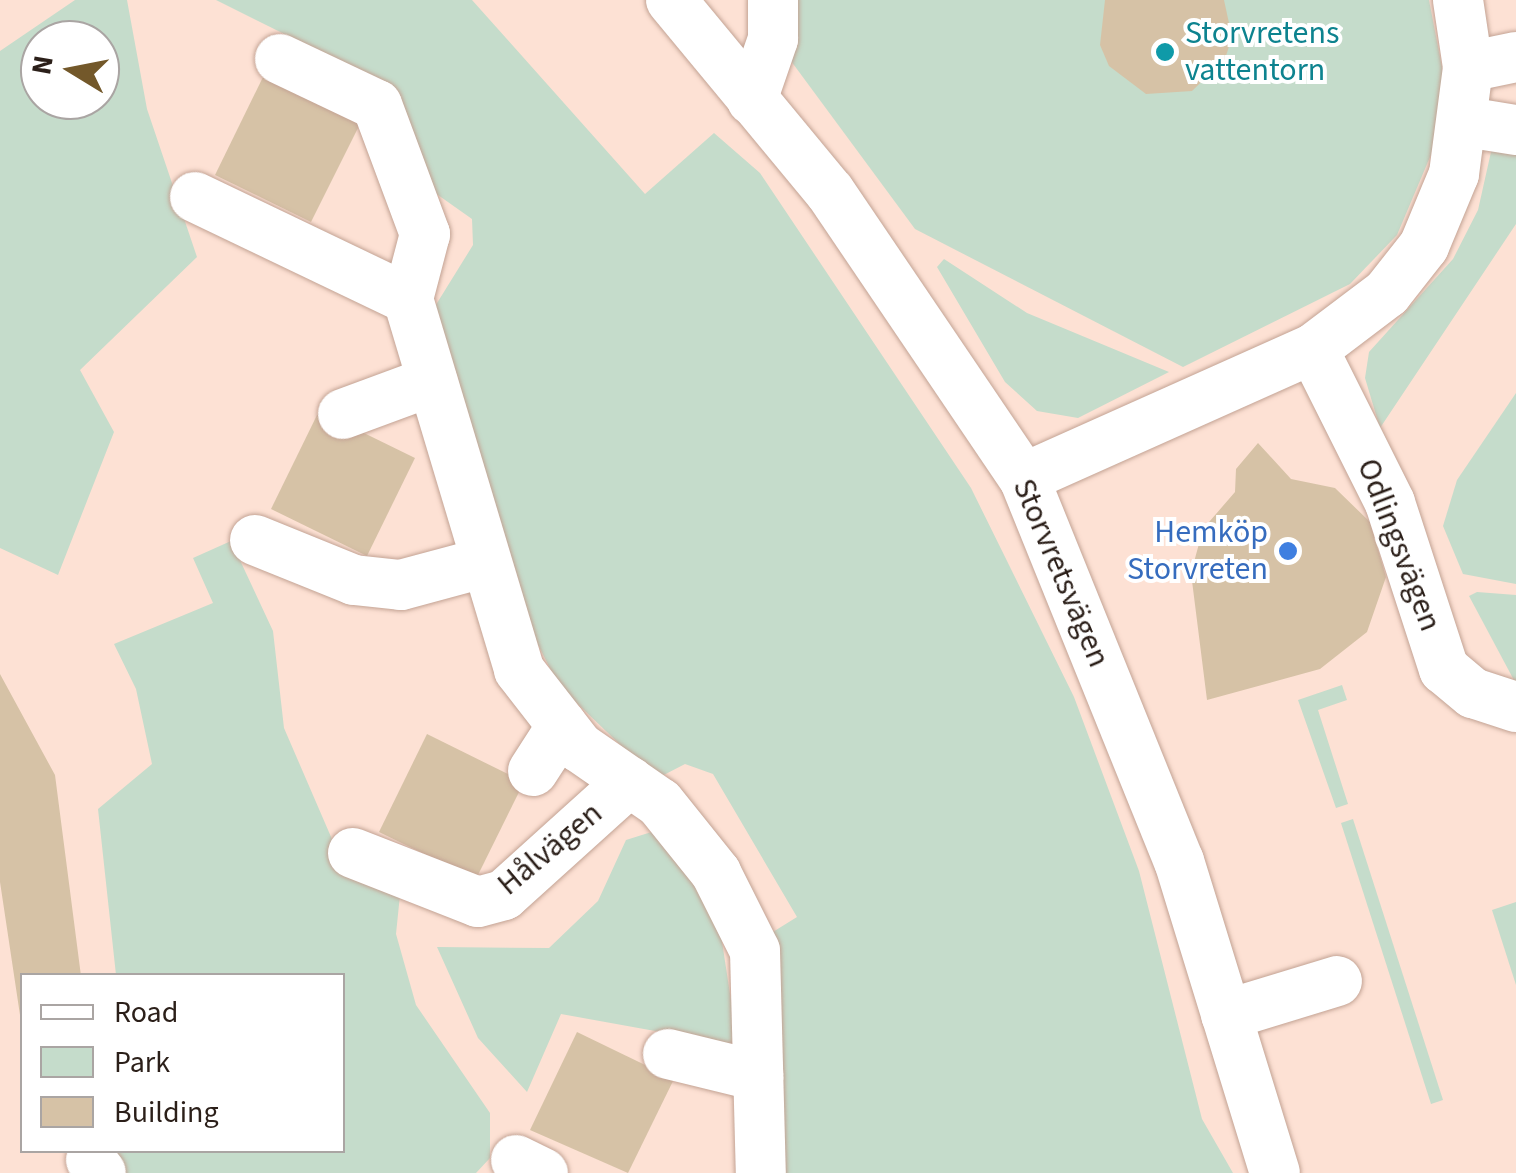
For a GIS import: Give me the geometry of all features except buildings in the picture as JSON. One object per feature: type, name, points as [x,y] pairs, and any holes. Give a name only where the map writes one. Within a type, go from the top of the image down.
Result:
[{"type":"street","name":"Storvretsvägen","points":[[671,0],[830,192],[1024,478],[1179,861],[1275,1173]]},
{"type":"street","points":[[752,100],[773,39],[773,0]]},
{"type":"street","points":[[1024,478],[1313,349],[1387,293],[1424,246],[1466,122],[1468,67],[1458,0]]},
{"type":"street","points":[[1468,67],[1516,57]]},
{"type":"street","points":[[194,197],[408,298],[425,234],[377,105],[280,59]]},
{"type":"street","points":[[1466,122],[1516,130]]},
{"type":"street","name":"Hålvägen","points":[[408,298],[519,670],[562,726],[660,802],[716,873],[755,951],[761,1173]]},
{"type":"street","name":"Odlingsvägen","points":[[1313,349],[1390,503],[1444,668],[1473,693],[1516,707]]},
{"type":"street","points":[[343,414],[432,381]]},
{"type":"street","points":[[255,540],[354,580],[401,585],[486,562]]},
{"type":"street","points":[[532,771],[562,726]]},
{"type":"street","name":"Hålvägen","points":[[354,854],[478,902],[504,895],[630,782]]},
{"type":"street","points":[[1226,1015],[1337,981]]},
{"type":"street","points":[[668,1054],[758,1076]]},
{"type":"green space","points":[[75,0],[127,0],[147,109],[197,257],[80,370],[114,432],[58,575],[0,548],[0,51],[20,37],[20,120],[120,120],[120,20],[46,20]]},
{"type":"green space","points":[[216,0],[472,0],[645,194],[714,133],[760,173],[971,488],[1074,697],[1139,871],[1202,1119],[1233,1173],[782,1173],[768,935],[797,917],[713,774],[685,764],[656,779],[559,686],[527,623],[429,316],[473,245],[472,219],[421,183],[381,82]]},
{"type":"green space","points":[[790,0],[1429,0],[1445,83],[1441,131],[1397,235],[1350,284],[1183,367],[915,229],[791,61]]},
{"type":"green space","points":[[1516,137],[1516,224],[1380,428],[1365,378],[1369,352],[1453,259],[1478,210],[1493,143]]},
{"type":"green space","points":[[944,259],[1027,313],[1169,372],[1078,418],[1037,411],[1005,382],[937,267]]},
{"type":"green space","points":[[1516,393],[1516,584],[1463,574],[1443,526],[1457,480]]},
{"type":"green space","points":[[231,541],[273,631],[284,728],[341,860],[401,885],[396,934],[416,1005],[490,1113],[490,1158],[476,1173],[111,1173],[114,1153],[345,1153],[345,973],[116,973],[98,809],[152,764],[136,689],[114,644],[213,603],[193,558]]},
{"type":"green space","points":[[1477,592],[1516,595],[1516,684],[1469,596]]},
{"type":"green space","points":[[1342,685],[1347,700],[1318,710],[1348,804],[1336,808],[1298,700]]},
{"type":"green space","points":[[1353,819],[1443,1100],[1431,1104],[1341,823]]},
{"type":"green space","points":[[661,829],[717,909],[738,1046],[561,1014],[527,1092],[478,1038],[437,947],[549,948],[598,901],[626,840]]},
{"type":"green space","points":[[1516,902],[1516,985],[1492,910]]},
{"type":"place","name":"Storvretens vattentorn","points":[[1165,52]]},
{"type":"place","name":"Hemköp Storvreten","points":[[1288,551]]}]
